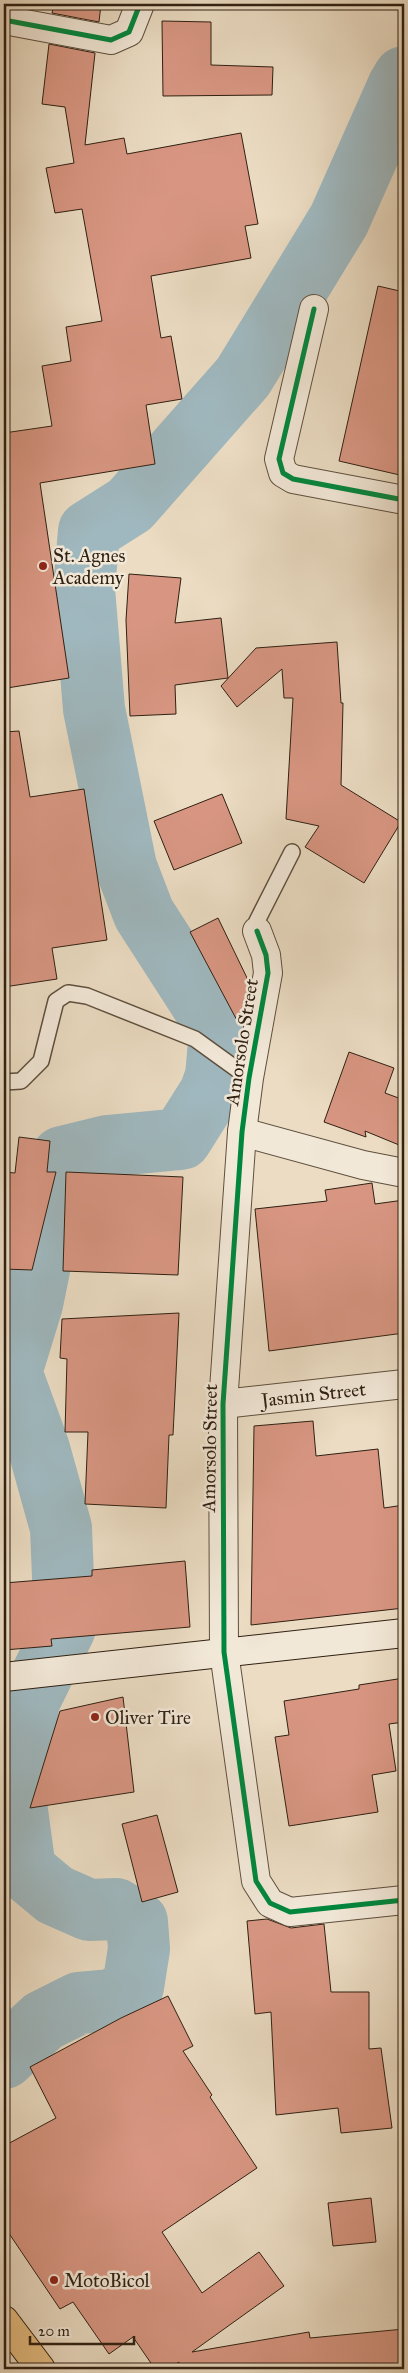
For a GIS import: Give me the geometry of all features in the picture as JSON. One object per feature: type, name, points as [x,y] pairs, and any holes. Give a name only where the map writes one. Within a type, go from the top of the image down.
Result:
[{"type":"main road","points":[[4,2320],[41,2369]]},
{"type":"street","points":[[4,20],[110,40],[130,32],[140,4]]},
{"type":"street","points":[[314,309],[279,459],[283,473],[293,479],[404,500]]},
{"type":"street","name":"Amorsolo Street","points":[[257,931],[266,955],[268,973],[238,1071],[242,1132],[223,1404],[224,1652],[256,1881],[270,1903],[290,1912],[404,1900]]},
{"type":"street","points":[[242,1132],[363,1165],[404,1173]]},
{"type":"street","name":"Jasmin Street","points":[[223,1404],[404,1384]]},
{"type":"street","points":[[7,1676],[404,1633]]},
{"type":"lane","points":[[257,931],[257,921],[292,852]]},
{"type":"lane","points":[[4,1082],[21,1082],[41,1061],[56,1001],[68,993],[87,996],[195,1039],[238,1071]]},
{"type":"building","points":[[54,4],[101,4],[99,22],[52,13]]},
{"type":"building","points":[[162,21],[211,22],[211,65],[273,67],[272,95],[163,96]]},
{"type":"building","points":[[49,44],[95,53],[85,145],[124,138],[127,154],[241,133],[258,224],[245,226],[251,258],[151,276],[161,338],[171,336],[182,399],[146,405],[155,464],[40,483],[69,678],[7,688],[4,667],[4,433],[52,426],[42,366],[71,361],[66,327],[102,321],[82,209],[55,213],[46,168],[74,163],[65,107],[42,104]]},
{"type":"building","points":[[378,286],[404,292],[404,476],[339,461]]},
{"type":"building","points":[[129,574],[181,578],[175,623],[221,618],[228,678],[175,685],[176,714],[130,716],[126,620]]},
{"type":"building","points":[[337,642],[341,703],[343,703],[341,785],[401,822],[364,883],[305,847],[319,826],[286,819],[293,698],[284,698],[282,669],[237,707],[221,686],[256,648]]},
{"type":"building","points":[[19,731],[30,797],[84,789],[107,940],[52,948],[57,979],[4,987],[4,732]]},
{"type":"building","points":[[222,794],[242,843],[174,870],[154,821]]},
{"type":"building","points":[[218,918],[249,982],[240,1026],[190,932]]},
{"type":"building","points":[[349,1052],[394,1068],[385,1093],[404,1100],[404,1147],[365,1131],[366,1137],[324,1122]]},
{"type":"building","points":[[19,1137],[50,1141],[47,1172],[56,1172],[32,1270],[4,1269],[4,1172],[15,1173]]},
{"type":"building","points":[[66,1172],[183,1177],[178,1275],[63,1271]]},
{"type":"building","points":[[372,1183],[375,1204],[404,1200],[404,1333],[269,1351],[255,1209],[327,1201],[325,1190]]},
{"type":"building","points":[[179,1313],[173,1435],[169,1435],[166,1508],[85,1504],[88,1432],[65,1432],[67,1359],[60,1358],[62,1319]]},
{"type":"building","points":[[313,1421],[316,1456],[378,1449],[384,1508],[404,1505],[404,1608],[251,1625],[254,1426]]},
{"type":"building","points":[[185,1561],[190,1627],[51,1639],[52,1646],[4,1650],[4,1583],[92,1576],[92,1570]]},
{"type":"building","points":[[404,1678],[404,1722],[389,1724],[396,1771],[372,1775],[378,1812],[289,1826],[275,1737],[289,1735],[284,1701],[359,1689],[359,1685]]},
{"type":"building","points":[[123,1697],[134,1792],[30,1808],[60,1711]]},
{"type":"building","points":[[157,1815],[178,1892],[142,1902],[122,1824]]},
{"type":"building","points":[[267,1919],[291,1928],[324,1924],[331,1992],[369,1992],[369,2049],[381,2048],[392,2128],[341,2133],[338,2108],[276,2115],[271,2012],[255,2014],[247,1921]]},
{"type":"building","points":[[168,1996],[193,2046],[183,2051],[212,2095],[210,2097],[257,2168],[162,2232],[202,2293],[259,2252],[284,2286],[192,2352],[309,2332],[310,2338],[404,2329],[404,2369],[179,2369],[179,2362],[168,2369],[155,2369],[133,2337],[109,2354],[73,2302],[60,2309],[4,2226],[4,2146],[56,2118],[30,2067],[121,2018]]},
{"type":"building","points":[[371,2198],[376,2242],[333,2246],[328,2203]]},
{"type":"waterway","points":[[4,2058],[43,2021],[79,2003],[113,2000],[133,1987],[139,1949],[137,1922],[116,1909],[89,1910],[55,1895],[25,1870],[14,1789],[29,1701],[65,1628],[61,1528],[39,1449],[11,1372],[32,1304],[62,1157],[107,1146],[181,1139],[210,1093],[216,1076],[220,1032],[144,914],[126,867],[94,709],[84,589],[89,531],[130,505],[243,377],[339,220],[404,77]]},
{"type":"cycle path","points":[[4,20],[111,40],[129,32],[140,4]]},
{"type":"cycle path","points":[[314,309],[279,459],[283,473],[293,479],[404,500]]},
{"type":"cycle path","points":[[257,931],[266,955],[268,973],[249,1078],[242,1132],[223,1404],[224,1652],[256,1881],[270,1903],[290,1912],[404,1900]]},
{"type":"place","name":"St. Agnes Academy","points":[[43,566]]},
{"type":"place","name":"Oliver Tire","points":[[95,1717]]},
{"type":"place","name":"MotoBicol","points":[[54,2280]]}]
